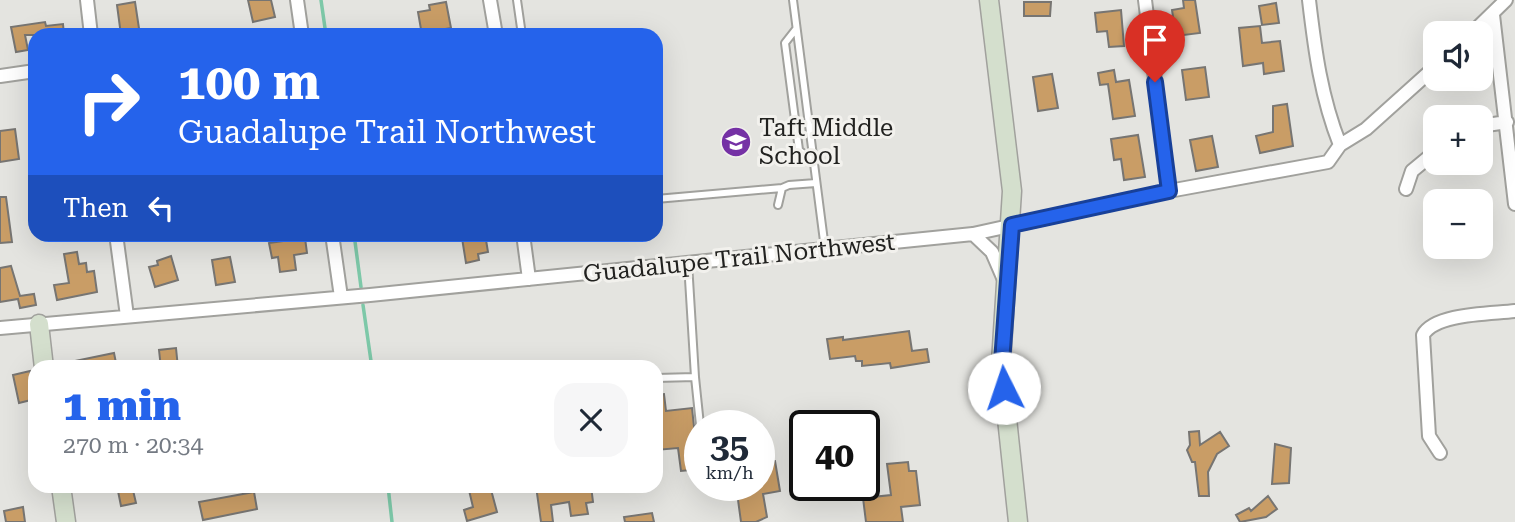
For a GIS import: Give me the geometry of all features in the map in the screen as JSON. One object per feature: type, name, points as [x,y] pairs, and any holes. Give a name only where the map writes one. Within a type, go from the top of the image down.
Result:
[{"type":"street","points":[[87,0],[90,28]]},
{"type":"street","points":[[297,0],[301,28]]},
{"type":"street","points":[[491,0],[495,28]]},
{"type":"street","points":[[989,0],[1012,191],[1002,362],[1018,522]]},
{"type":"street","points":[[1145,0],[1169,191]]},
{"type":"street","points":[[1309,0],[1319,79],[1326,110],[1340,145]]},
{"type":"street","points":[[1486,21],[1506,0]]},
{"type":"street","points":[[1493,15],[1515,204]]},
{"type":"street","points":[[0,76],[28,72]]},
{"type":"street","name":"Guadalupe Trail Northwest","points":[[0,328],[973,234],[1169,191],[1328,162],[1340,145],[1366,130],[1423,78]]},
{"type":"street","points":[[1493,124],[1507,122]]},
{"type":"street","points":[[1406,188],[1412,171],[1423,162]]},
{"type":"street","points":[[973,234],[992,252],[1006,286]]},
{"type":"street","points":[[117,242],[127,316]]},
{"type":"street","points":[[333,242],[341,297]]},
{"type":"street","points":[[524,242],[529,279]]},
{"type":"street","points":[[1440,453],[1429,436],[1423,335],[1428,327],[1444,320],[1515,311]]},
{"type":"street","points":[[38,324],[43,360]]},
{"type":"street","points":[[62,493],[66,522]]},
{"type":"lane","points":[[517,0],[521,28]]},
{"type":"lane","points":[[793,0],[825,249]]},
{"type":"lane","points":[[796,29],[785,43],[799,150],[814,163]]},
{"type":"lane","points":[[663,197],[816,183]]},
{"type":"lane","points":[[778,205],[782,188]]},
{"type":"lane","points":[[688,263],[699,410]]},
{"type":"lane","points":[[663,378],[695,377]]},
{"type":"building","points":[[248,0],[271,0],[275,17],[253,22]]},
{"type":"building","points":[[1183,0],[1195,0],[1200,33],[1176,36],[1172,10],[1184,8]]},
{"type":"building","points":[[135,2],[139,28],[120,28],[117,5]]},
{"type":"building","points":[[446,2],[451,28],[421,28],[418,12],[430,10],[429,5]]},
{"type":"building","points":[[1024,2],[1051,2],[1050,16],[1024,16]]},
{"type":"building","points":[[1276,3],[1279,23],[1262,25],[1259,6]]},
{"type":"building","points":[[1121,10],[1124,46],[1109,47],[1107,31],[1097,32],[1095,13]]},
{"type":"building","points":[[45,22],[46,26],[63,24],[63,28],[28,28],[28,35],[25,35],[28,50],[16,52],[11,27]]},
{"type":"building","points":[[1260,26],[1262,43],[1280,41],[1284,71],[1264,74],[1263,63],[1243,66],[1239,28]]},
{"type":"building","points":[[1205,67],[1209,97],[1186,100],[1182,70]]},
{"type":"building","points":[[1114,70],[1116,82],[1129,80],[1135,116],[1113,119],[1108,84],[1100,85],[1098,73]]},
{"type":"building","points":[[1052,74],[1058,108],[1038,111],[1033,77]]},
{"type":"building","points":[[1287,104],[1293,146],[1260,153],[1256,136],[1273,132],[1273,106]]},
{"type":"building","points":[[15,129],[19,159],[0,162],[0,131]]},
{"type":"building","points":[[1138,135],[1145,177],[1124,180],[1121,159],[1114,160],[1111,139]]},
{"type":"building","points":[[1212,136],[1218,167],[1196,171],[1190,140]]},
{"type":"building","points":[[0,197],[6,197],[12,242],[0,243]]},
{"type":"building","points":[[306,242],[307,253],[294,255],[296,270],[280,272],[278,257],[272,258],[269,243]]},
{"type":"building","points":[[463,242],[486,242],[488,252],[478,254],[479,260],[466,263]]},
{"type":"building","points":[[77,252],[79,264],[86,263],[87,272],[94,271],[97,292],[57,300],[54,285],[69,283],[64,254]]},
{"type":"building","points":[[171,256],[178,280],[155,287],[149,267],[158,265],[157,261]]},
{"type":"building","points":[[230,257],[235,282],[216,285],[212,260]]},
{"type":"building","points":[[11,266],[20,296],[34,294],[36,305],[20,308],[18,299],[0,302],[0,268]]},
{"type":"building","points":[[909,331],[912,351],[927,349],[929,362],[891,368],[890,363],[862,366],[862,361],[856,361],[855,356],[830,359],[827,339],[843,337],[843,340]]},
{"type":"building","points":[[176,348],[177,360],[160,360],[159,350]]},
{"type":"building","points":[[114,353],[115,360],[80,360]]},
{"type":"building","points":[[28,371],[28,401],[19,403],[13,375]]},
{"type":"building","points":[[664,394],[666,411],[692,408],[684,410],[684,471],[681,471],[678,448],[663,449]]},
{"type":"building","points":[[1199,431],[1200,445],[1220,432],[1229,446],[1217,454],[1208,472],[1209,496],[1199,496],[1195,462],[1192,462],[1187,450],[1190,445],[1189,432]]},
{"type":"building","points":[[1275,444],[1291,448],[1289,483],[1272,484]]},
{"type":"building","points":[[775,461],[780,491],[775,492]]},
{"type":"building","points":[[908,462],[909,471],[916,471],[920,505],[901,507],[903,522],[866,522],[863,501],[880,501],[880,496],[891,495],[887,464]]},
{"type":"building","points":[[118,493],[134,493],[136,503],[121,506]]},
{"type":"building","points":[[254,493],[257,509],[203,520],[199,502]]},
{"type":"building","points":[[470,493],[492,493],[497,512],[467,521],[464,510],[473,507]]},
{"type":"building","points":[[537,493],[592,493],[593,502],[586,503],[588,514],[571,516],[569,502],[551,505],[553,522],[541,522]]},
{"type":"building","points":[[1268,496],[1277,509],[1266,517],[1240,522],[1236,515],[1249,508],[1251,511]]},
{"type":"building","points":[[738,501],[764,501],[767,517],[756,522],[741,522]]},
{"type":"building","points":[[23,507],[25,522],[6,522],[4,511]]},
{"type":"building","points":[[652,513],[654,522],[625,522],[624,517]]},
{"type":"waterway","points":[[321,0],[325,28]]},
{"type":"waterway","points":[[355,242],[361,287]]},
{"type":"waterway","points":[[363,305],[371,360]]},
{"type":"waterway","points":[[389,493],[392,522]]},
{"type":"place","name":"Taft Middle School","points":[[736,142]]},
{"type":"route","points":[[1004,388],[1002,362],[1012,225],[1024,220],[1169,191],[1155,82]]}]
